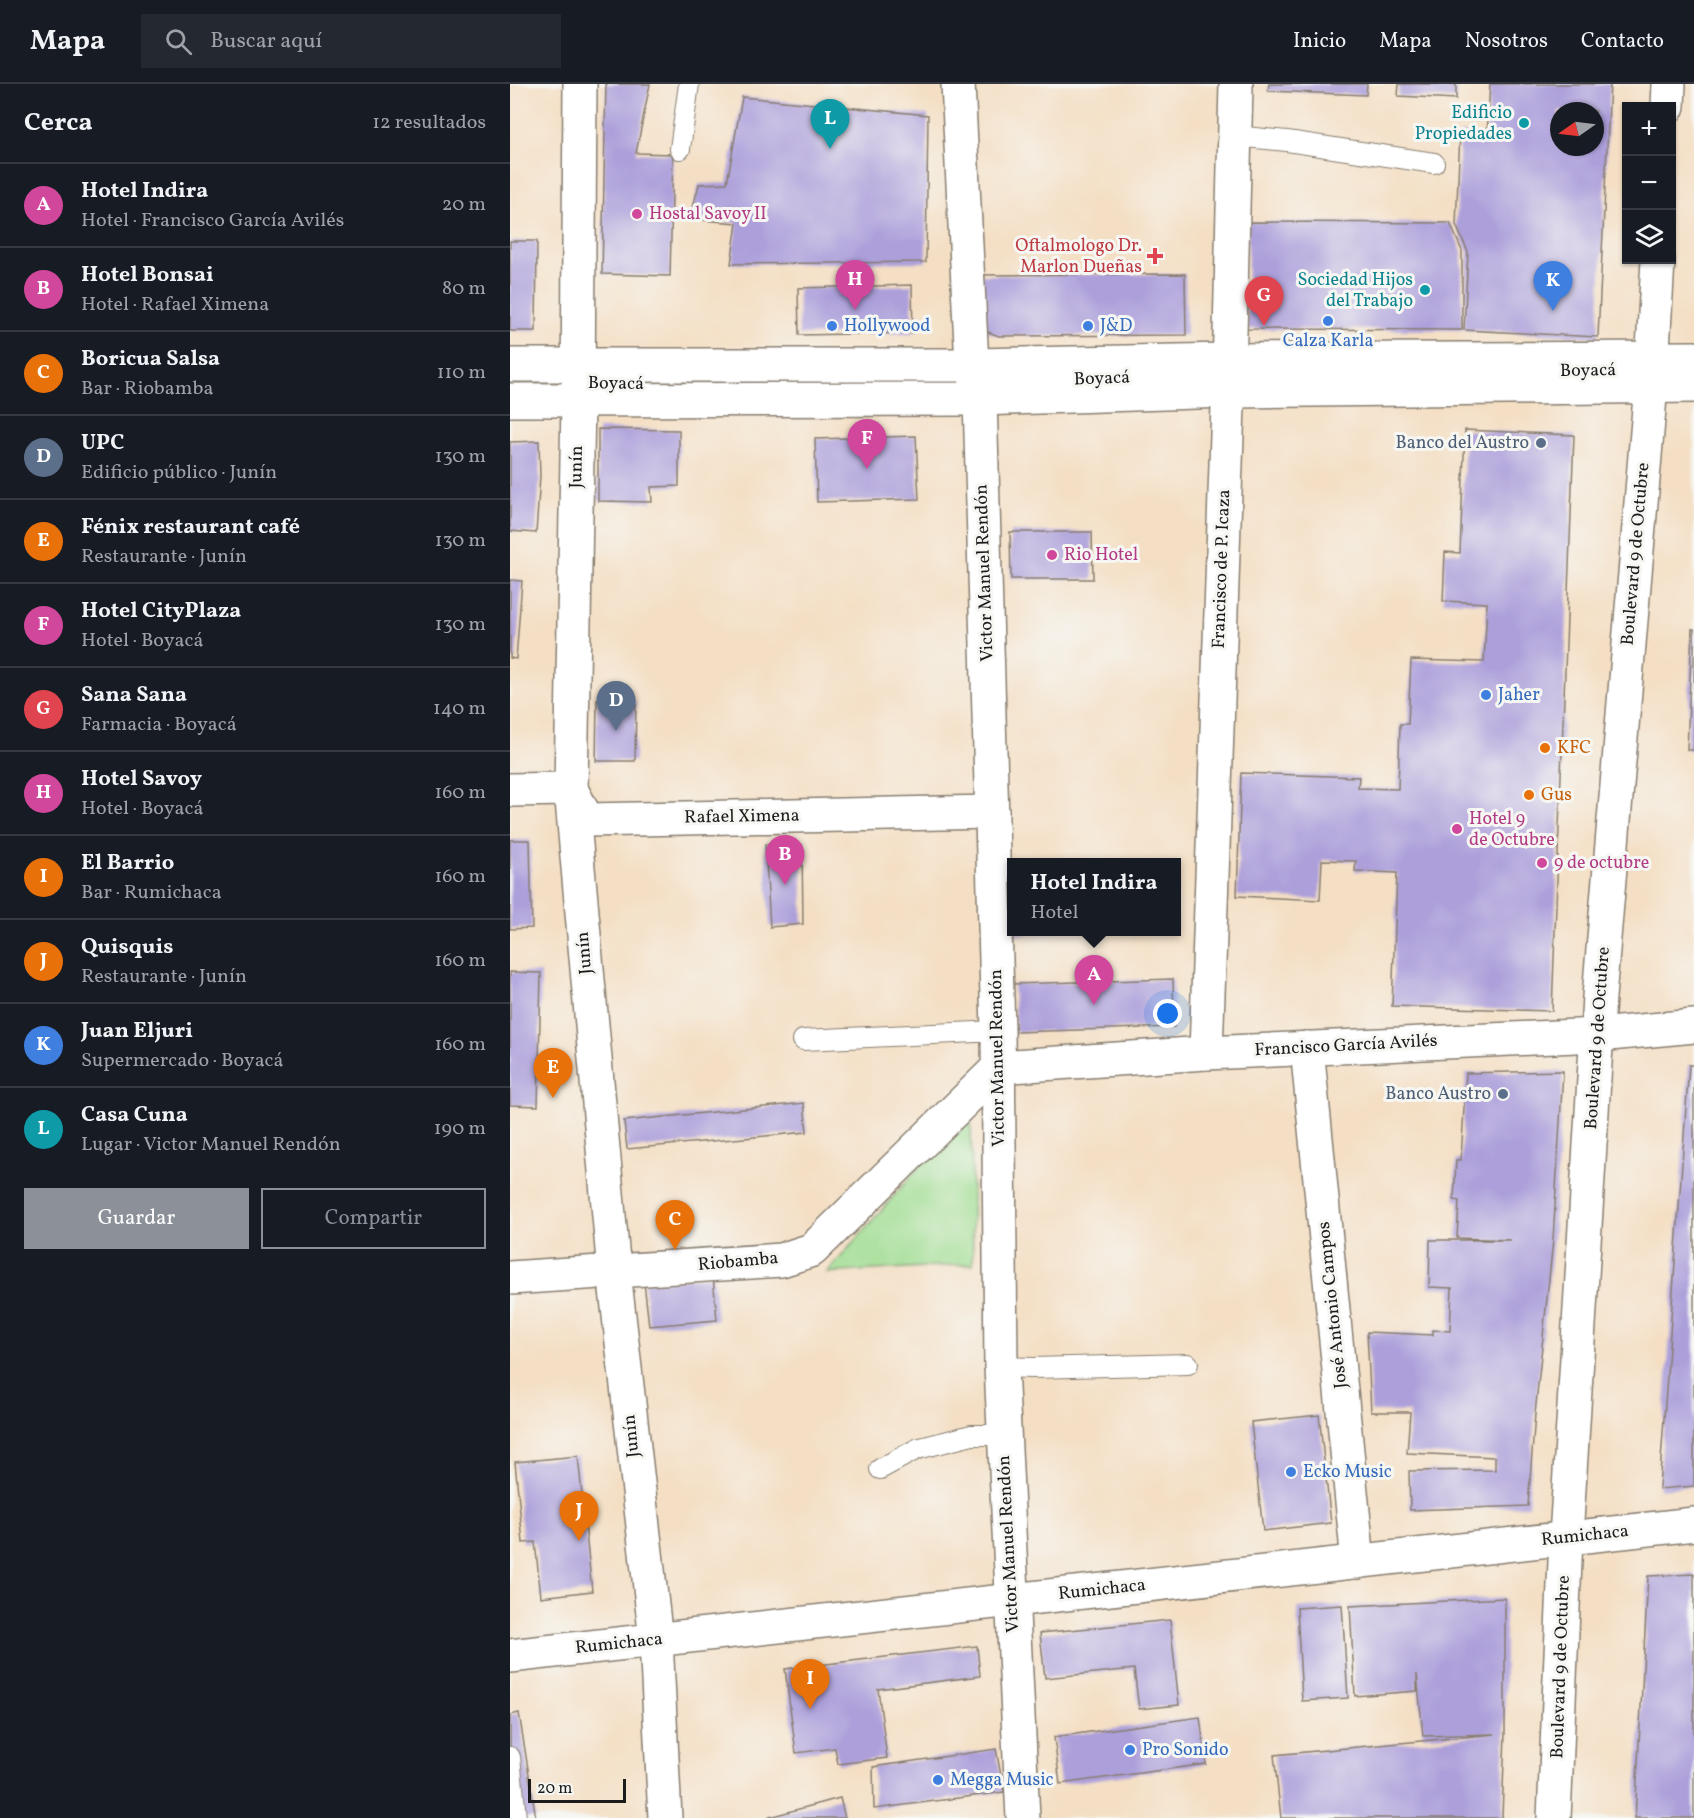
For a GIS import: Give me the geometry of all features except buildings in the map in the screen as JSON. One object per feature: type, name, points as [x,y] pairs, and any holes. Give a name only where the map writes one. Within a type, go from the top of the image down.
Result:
[{"type":"street","name":"Junín","points":[[580,84],[571,789],[614,1272],[656,1640],[665,1818]]},
{"type":"street","name":"Victor Manuel Rendón","points":[[958,84],[977,382],[999,1067],[1001,1367],[1023,1818]]},
{"type":"street","name":"Francisco de P. Icaza","points":[[1206,1053],[1236,84]]},
{"type":"street","points":[[1668,102],[1669,84]]},
{"type":"street","name":"Boulevard 9 de Octubre","points":[[1554,1818],[1566,1539],[1600,986],[1651,371],[1658,264]]},
{"type":"street","name":"Boyacá","points":[[510,400],[577,383],[977,382],[1228,376],[1651,371],[1694,358]]},
{"type":"street","name":"Boyacá","points":[[510,365],[577,383]]},
{"type":"street","name":"Boyacá","points":[[1651,371],[1694,386]]},
{"type":"street","points":[[510,790],[571,789]]},
{"type":"street","name":"Rafael Ximena","points":[[571,789],[587,820],[992,812]]},
{"type":"street","name":"Francisco García Avilés","points":[[999,1067],[1206,1053],[1598,1035],[1694,1026]]},
{"type":"street","name":"José Antonio Campos","points":[[1307,1048],[1358,1562]]},
{"type":"street","name":"Riobamba","points":[[510,1278],[782,1260],[812,1250],[999,1067]]},
{"type":"street","name":"Rumichaca","points":[[510,1656],[1694,1524]]},
{"type":"lane","points":[[680,149],[688,84]]},
{"type":"lane","points":[[1234,136],[1287,141],[1434,163]]},
{"type":"lane","name":"Boyacá","points":[[1651,371],[1694,370]]},
{"type":"lane","name":"Boyacá","points":[[510,384],[577,383]]},
{"type":"lane","points":[[802,1040],[998,1031]]},
{"type":"lane","points":[[1001,1367],[1188,1364]]},
{"type":"lane","points":[[880,1469],[917,1449],[972,1435],[1005,1435]]},
{"type":"lane","points":[[510,1757],[516,1818]]},
{"type":"green space","points":[[971,1107],[973,1264],[827,1273]]},
{"type":"place","name":"Edificio Propiedades","points":[[1524,123]]},
{"type":"place","name":"Casa Cuna","points":[[830,149]]},
{"type":"place","name":"Hostal Savoy II","points":[[637,214]]},
{"type":"place","name":"Oftalmologo Dr. Marlon Dueñas","points":[[1155,256]]},
{"type":"place","name":"Sociedad Hijos del Trabajo","points":[[1425,290]]},
{"type":"place","name":"Hotel Savoy","points":[[855,310]]},
{"type":"place","name":"Juan Eljuri","points":[[1553,311]]},
{"type":"place","name":"Calza Karla","points":[[1328,321]]},
{"type":"place","name":"Hollywood","points":[[832,326]]},
{"type":"place","name":"J&D","points":[[1088,326]]},
{"type":"place","name":"Sana Sana","points":[[1264,326]]},
{"type":"place","name":"Banco del Austro","points":[[1541,443]]},
{"type":"place","name":"Hotel CityPlaza","points":[[867,469]]},
{"type":"place","name":"Rio Hotel","points":[[1052,555]]},
{"type":"place","name":"Jaher","points":[[1486,695]]},
{"type":"place","name":"UPC","points":[[616,731]]},
{"type":"place","name":"KFC","points":[[1545,748]]},
{"type":"place","name":"Gus","points":[[1529,795]]},
{"type":"place","name":"Hotel 9 de Octubre","points":[[1457,829]]},
{"type":"place","name":"9 de octubre","points":[[1542,863]]},
{"type":"place","name":"Hotel Bonsai","points":[[785,885]]},
{"type":"place","name":"Hotel Indira","points":[[1094,1005]]},
{"type":"place","name":"Banco Austro","points":[[1503,1094]]},
{"type":"place","name":"Fénix restaurant café","points":[[553,1098]]},
{"type":"place","name":"Boricua Salsa","points":[[675,1250]]},
{"type":"place","name":"Ecko Music","points":[[1291,1472]]},
{"type":"place","name":"Quisquis","points":[[579,1541]]},
{"type":"place","name":"El Barrio","points":[[810,1709]]},
{"type":"place","name":"Pro Sonido","points":[[1130,1750]]},
{"type":"place","name":"Megga Music","points":[[938,1780]]}]
